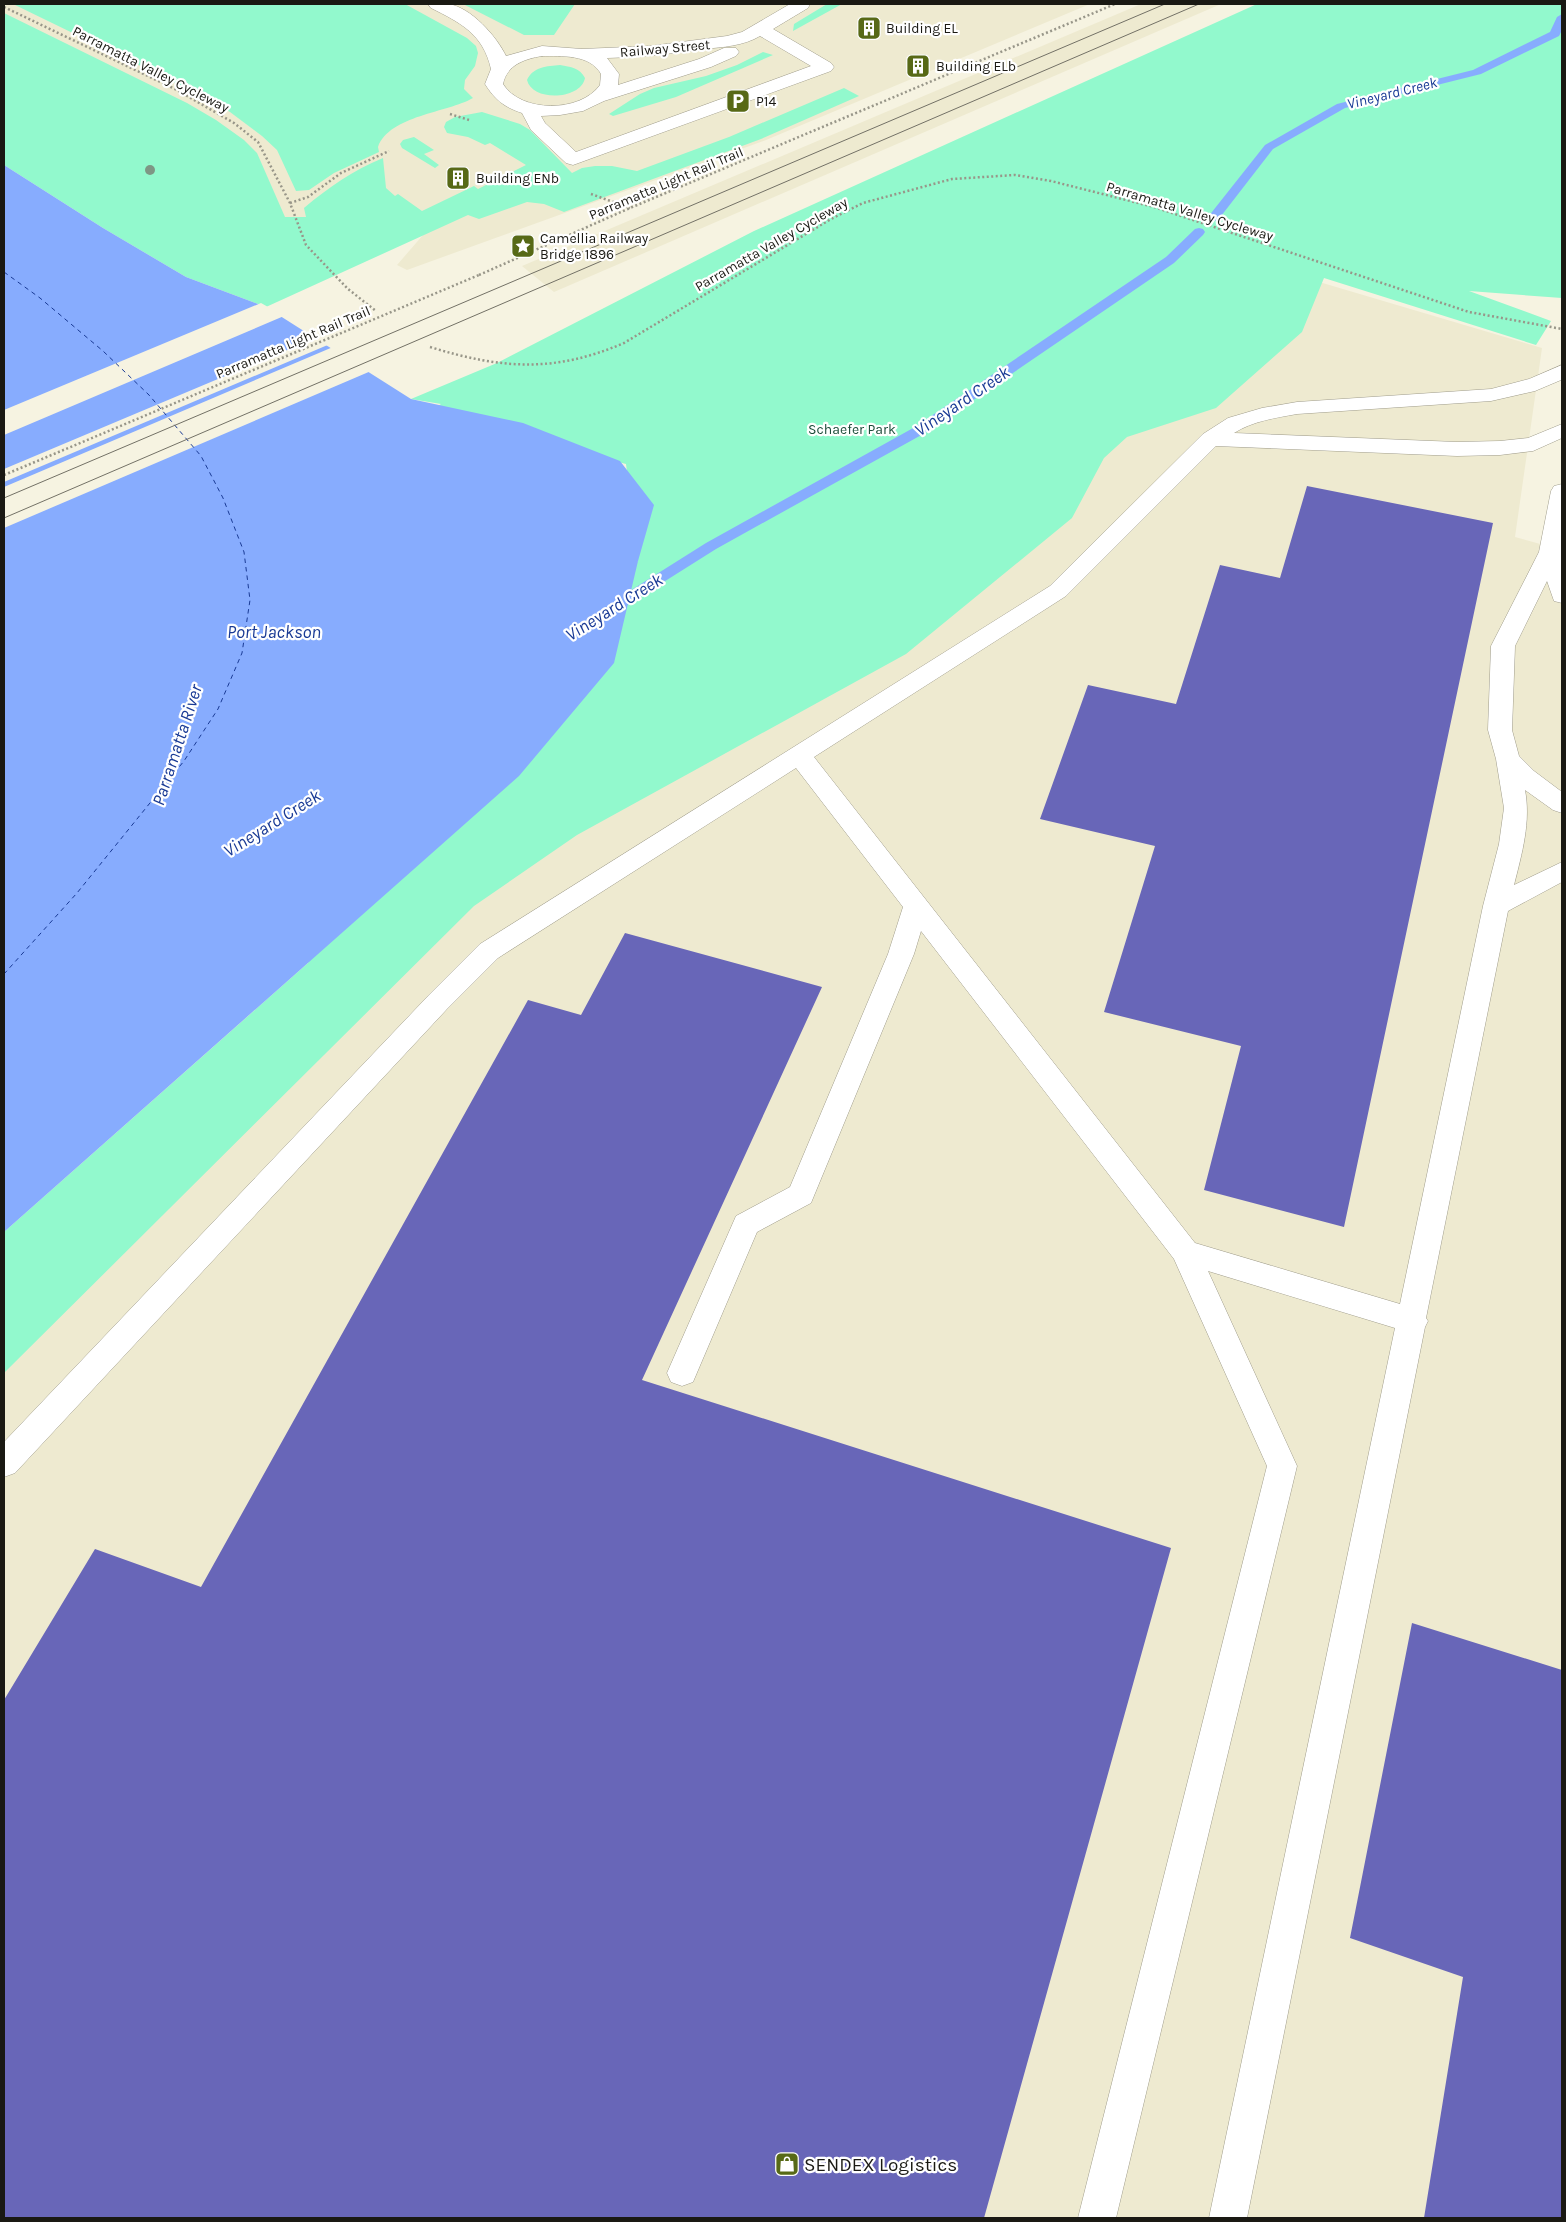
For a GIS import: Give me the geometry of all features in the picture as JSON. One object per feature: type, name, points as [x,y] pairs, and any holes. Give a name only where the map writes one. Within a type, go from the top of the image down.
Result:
[{"type":"street","points":[[437,4],[467,20],[513,39],[550,51]]},
{"type":"street","name":"Railway Street","points":[[500,69],[496,74],[494,84],[498,94],[510,102],[529,108],[552,111],[574,108],[601,96],[721,57],[732,51],[755,32],[802,4]]},
{"type":"street","points":[[467,20],[494,47],[500,69],[520,57],[550,51]]},
{"type":"street","points":[[529,108],[537,126],[573,159],[825,67],[755,32]]},
{"type":"street","name":"Railway Street","points":[[550,51],[582,54],[679,49],[755,32]]},
{"type":"street","points":[[582,54],[600,62],[610,74],[610,85],[601,96]]},
{"type":"street","points":[[4,1464],[424,1017],[489,951],[1058,591],[1211,438],[1234,423],[1262,414],[1297,408],[1491,395],[1520,390],[1548,381],[1562,371]]},
{"type":"street","points":[[1211,438],[1457,450],[1533,444],[1562,430]]},
{"type":"street","points":[[1228,2218],[1496,906],[1512,844],[1516,808],[1508,759],[1500,730],[1503,646],[1550,552],[1562,491]]},
{"type":"street","points":[[1550,552],[1562,596]]},
{"type":"street","points":[[800,756],[1185,1252],[1282,1466],[1097,2218]]},
{"type":"street","points":[[1508,759],[1524,777],[1562,804]]},
{"type":"street","points":[[1496,906],[1562,871]]},
{"type":"street","points":[[682,1372],[746,1224],[800,1195],[901,954],[916,906]]},
{"type":"street","points":[[1185,1252],[1412,1321]]},
{"type":"path","name":"Parramatta Light Rail Trail","points":[[4,475],[1115,4]]},
{"type":"path","name":"Parramatta Valley Cycleway","points":[[4,7],[177,90],[234,123],[258,142],[290,204],[306,245],[348,289],[376,310]]},
{"type":"path","points":[[290,204],[308,197],[342,174],[388,151]]},
{"type":"path","name":"Parramatta Valley Cycleway","points":[[430,347],[477,361],[512,365],[557,363],[602,354],[624,343],[832,219],[863,203],[952,179],[1015,175],[1051,181],[1154,207],[1469,312],[1562,329]]},
{"type":"shaded area","points":[[4,4],[1090,4],[766,140],[407,270],[397,265],[423,235],[285,218],[4,72]]},
{"type":"shaded area","points":[[1141,4],[1221,4],[554,292],[522,266]]},
{"type":"shaded area","points":[[1299,276],[1542,348],[1515,537],[1562,550],[1562,2218],[4,2218],[4,1355],[361,984]]},
{"type":"green space","points":[[13,4],[405,4],[467,38],[476,46],[478,53],[475,66],[465,80],[464,89],[473,98],[406,121],[384,136],[378,147],[379,152],[334,173],[309,190],[296,191],[277,150],[230,112],[190,90]]},
{"type":"green space","points":[[463,4],[575,4],[554,35],[524,35]]},
{"type":"green space","points":[[827,4],[842,4],[793,31],[794,24]]},
{"type":"green space","name":"Schaefer Park","points":[[1257,4],[1562,4],[1562,298],[1469,291],[1551,321],[1536,345],[1324,278],[1302,332],[1216,408],[1127,437],[1104,458],[1072,518],[906,654],[577,835],[474,906],[4,1373],[4,1232],[308,963],[323,934],[638,561],[626,464],[428,413],[441,404],[411,399],[497,363],[754,231]]},
{"type":"green space","points":[[4,13],[187,103],[216,120],[244,140],[257,153],[285,217],[306,217],[304,208],[323,193],[351,174],[383,158],[386,188],[395,196],[398,194],[422,211],[474,186],[478,189],[526,165],[490,143],[485,145],[468,137],[447,133],[444,127],[446,122],[455,117],[482,112],[520,124],[530,130],[572,173],[582,168],[595,166],[612,166],[637,171],[729,137],[844,88],[859,96],[761,139],[564,212],[544,204],[527,202],[479,219],[468,215],[266,307],[186,277],[103,228],[4,165]]},
{"type":"green space","points":[[763,52],[773,55],[676,97],[613,116],[609,114],[640,94],[654,88],[706,76],[737,65]]},
{"type":"green space","points":[[560,65],[578,70],[585,78],[582,85],[575,91],[566,94],[546,95],[531,87],[527,80],[533,72],[545,67]]},
{"type":"green space","points":[[414,137],[434,150],[424,154],[439,165],[435,168],[402,148],[400,144],[403,140]]},
{"type":"water","name":"Port Jackson","points":[[4,165],[103,228],[186,277],[266,307],[411,399],[523,423],[620,461],[654,505],[638,561],[614,663],[519,776],[4,1232]]},
{"type":"pier","points":[[261,303],[284,316],[4,435],[4,410]]},
{"type":"pier","points":[[318,337],[330,344],[4,482],[4,469]]},
{"type":"pier","points":[[333,347],[371,371],[4,528],[4,487]]},
{"type":"building","points":[[1307,486],[1493,523],[1344,1227],[1204,1190],[1241,1046],[1104,1012],[1155,846],[1040,819],[1088,685],[1176,704],[1220,565],[1280,578]]},
{"type":"building","points":[[625,933],[822,987],[642,1380],[1171,1548],[984,2218],[4,2218],[4,1700],[95,1549],[201,1587],[528,1000],[581,1015]]},
{"type":"building","points":[[1412,1623],[1562,1670],[1562,2218],[1424,2218],[1463,1977],[1350,1938]]},
{"type":"waterway","name":"Vineyard Creek","points":[[1214,217],[1269,147],[1341,106],[1477,72],[1555,34],[1562,17]]},
{"type":"waterway","name":"Vineyard Creek","points":[[611,609],[711,546],[920,430],[1170,260],[1199,232]]},
{"type":"ferry route","points":[[4,272],[40,298],[103,351],[149,395],[201,456],[223,498],[244,552],[250,600],[242,653],[218,709],[184,761],[77,893],[4,974]]},
{"type":"tram line","points":[[4,498],[1165,4]]},
{"type":"tram line","points":[[4,518],[1199,4]]},
{"type":"place","name":"Building EL","points":[[869,28]]},
{"type":"place","name":"Building ELb","points":[[918,66]]},
{"type":"place","name":"P14","points":[[738,101]]},
{"type":"place","name":"Building ENb","points":[[458,178]]},
{"type":"place","name":"Camellia Railway Bridge 1896","points":[[523,246]]},
{"type":"place","name":"SENDEX Logistics","points":[[787,2164]]},
{"type":"water label","name":"Parramatta River","points":[[177,745]]}]
